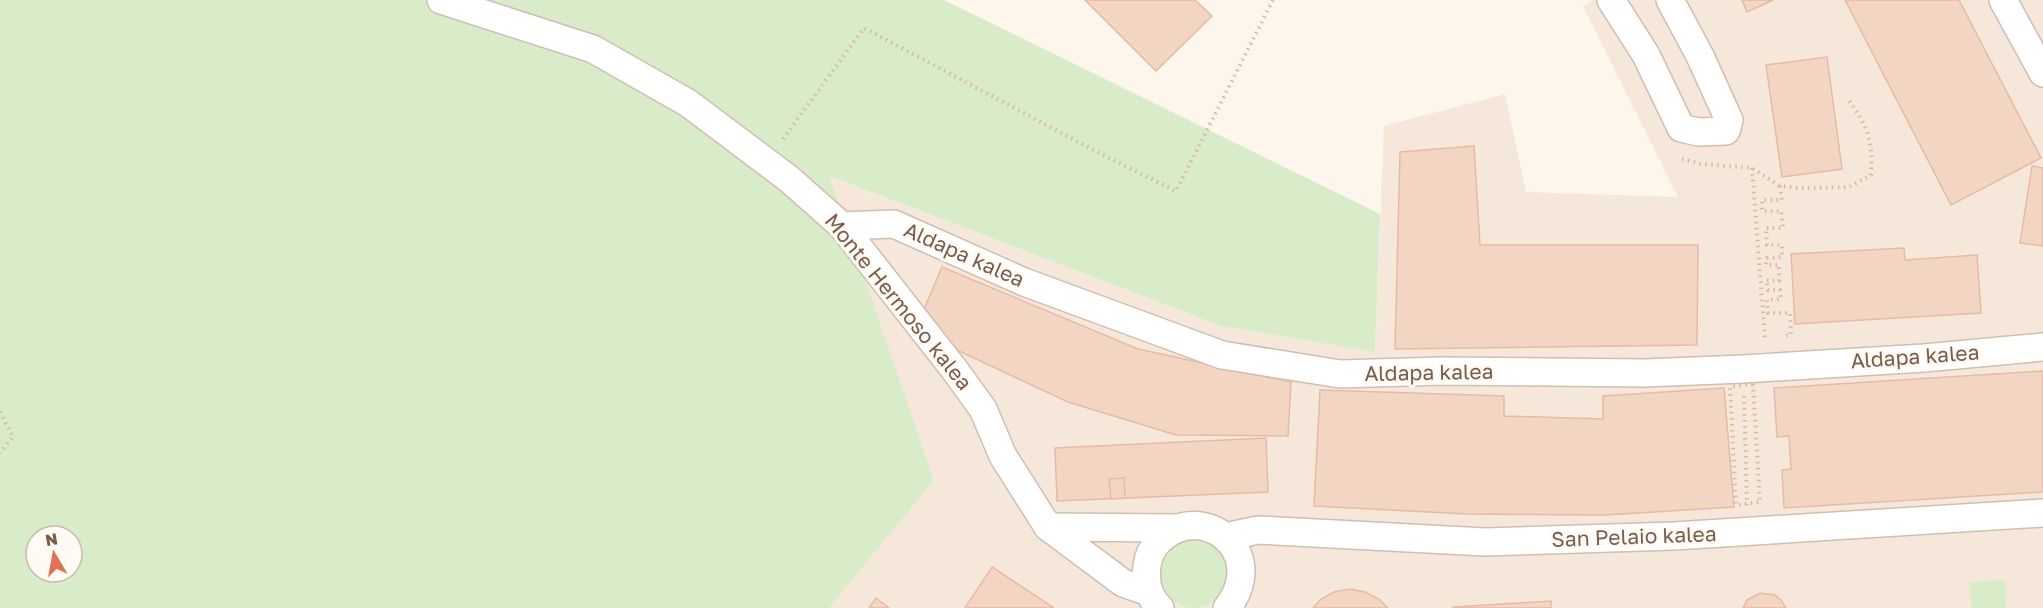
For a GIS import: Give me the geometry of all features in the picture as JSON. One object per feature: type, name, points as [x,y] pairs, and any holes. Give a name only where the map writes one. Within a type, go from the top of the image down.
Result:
[{"type":"street","name":"Monte Hermoso kalea","points":[[441,0],[593,49],[688,103],[789,179],[842,226],[954,369],[983,409],[1003,456],[1048,527],[1123,583],[1155,600]]},
{"type":"street","points":[[1611,0],[1646,55],[1681,128],[1698,132],[1726,131],[1729,120],[1700,56],[1670,0]]},
{"type":"street","points":[[2003,0],[2043,73]]},
{"type":"street","name":"Aldapa kalea","points":[[842,226],[894,224],[1024,282],[1222,355],[1341,374],[1441,371],[1644,373],[1743,377],[2043,347]]},
{"type":"street","name":"San Pelaio kalea","points":[[1225,537],[1258,530],[1485,542],[1731,533],[2043,513]]},
{"type":"street","points":[[1048,527],[1179,528],[1195,525],[1211,528],[1225,537],[1236,549],[1242,564],[1242,581],[1237,596],[1227,608]]},
{"type":"street","points":[[1155,600],[1145,577],[1147,561],[1154,546],[1165,535],[1179,528]]},
{"type":"path","points":[[764,158],[787,136],[864,28],[1101,154],[1176,191],[1273,0]]},
{"type":"path","points":[[1752,168],[1765,338]]},
{"type":"path","points":[[1774,337],[1791,335],[1790,313],[1768,313],[1767,300],[1781,299],[1780,290],[1768,290],[1766,280],[1779,281],[1779,265],[1766,265],[1767,258],[1782,258],[1782,245],[1767,245],[1766,228],[1783,228],[1782,212],[1762,211],[1762,200],[1782,200],[1780,186]]},
{"type":"path","points":[[1743,377],[1753,384],[1760,502],[1736,505],[1730,387],[1743,377]]},
{"type":"path","points":[[1743,377],[1746,491]]},
{"type":"path","points":[[0,412],[13,437],[0,453]]},
{"type":"shaded area","points":[[1593,0],[2043,0],[2043,608],[829,608],[934,480],[828,176],[1221,326],[1375,352],[1384,126],[1505,94],[1526,192],[1678,197],[1583,6]]},
{"type":"green space","points":[[0,0],[944,0],[1380,214],[1375,352],[1221,326],[829,176],[934,480],[829,608],[0,608]]},
{"type":"green space","points":[[1194,538],[1207,541],[1219,548],[1226,560],[1229,573],[1226,586],[1219,598],[1207,605],[1194,608],[1181,605],[1169,598],[1162,586],[1159,573],[1162,560],[1169,548],[1181,541]]},
{"type":"green space","points":[[2005,580],[2006,608],[1971,608],[1970,582]]},
{"type":"building","points":[[1085,0],[1195,0],[1212,16],[1156,71]]},
{"type":"building","points":[[1742,0],[1773,0],[1747,12]]},
{"type":"building","points":[[1845,0],[1959,0],[2041,158],[1951,205]]},
{"type":"building","points":[[1827,57],[1842,169],[1782,177],[1766,65]]},
{"type":"building","points":[[1474,146],[1480,245],[1698,245],[1697,345],[1395,349],[1400,152]]},
{"type":"building","points":[[2032,166],[2043,168],[2043,246],[2020,243]]},
{"type":"building","points":[[1904,248],[1905,260],[1977,255],[1981,313],[1795,324],[1791,254]]},
{"type":"building","points":[[942,267],[1138,349],[1291,382],[1288,436],[1176,435],[1068,402],[946,345],[922,314]]},
{"type":"building","points":[[2043,371],[2043,492],[1784,508],[1782,470],[1791,469],[1789,436],[1777,437],[1774,388]]},
{"type":"building","points":[[1724,388],[1734,507],[1606,515],[1467,514],[1314,506],[1320,390],[1504,396],[1504,416],[1603,419],[1603,396]]},
{"type":"building","points":[[1266,438],[1268,492],[1057,501],[1055,448]]},
{"type":"building","points":[[1124,478],[1125,498],[1111,499],[1109,479]]},
{"type":"building","points":[[992,567],[1054,608],[965,608]]},
{"type":"building","points":[[1350,589],[1365,592],[1379,599],[1388,608],[1313,608],[1321,599],[1334,592]]},
{"type":"building","points":[[1760,593],[1775,595],[1786,608],[1743,608],[1747,600]]},
{"type":"building","points":[[876,598],[889,608],[869,608]]},
{"type":"building","points":[[1551,601],[1551,608],[1453,608],[1453,607]]}]
